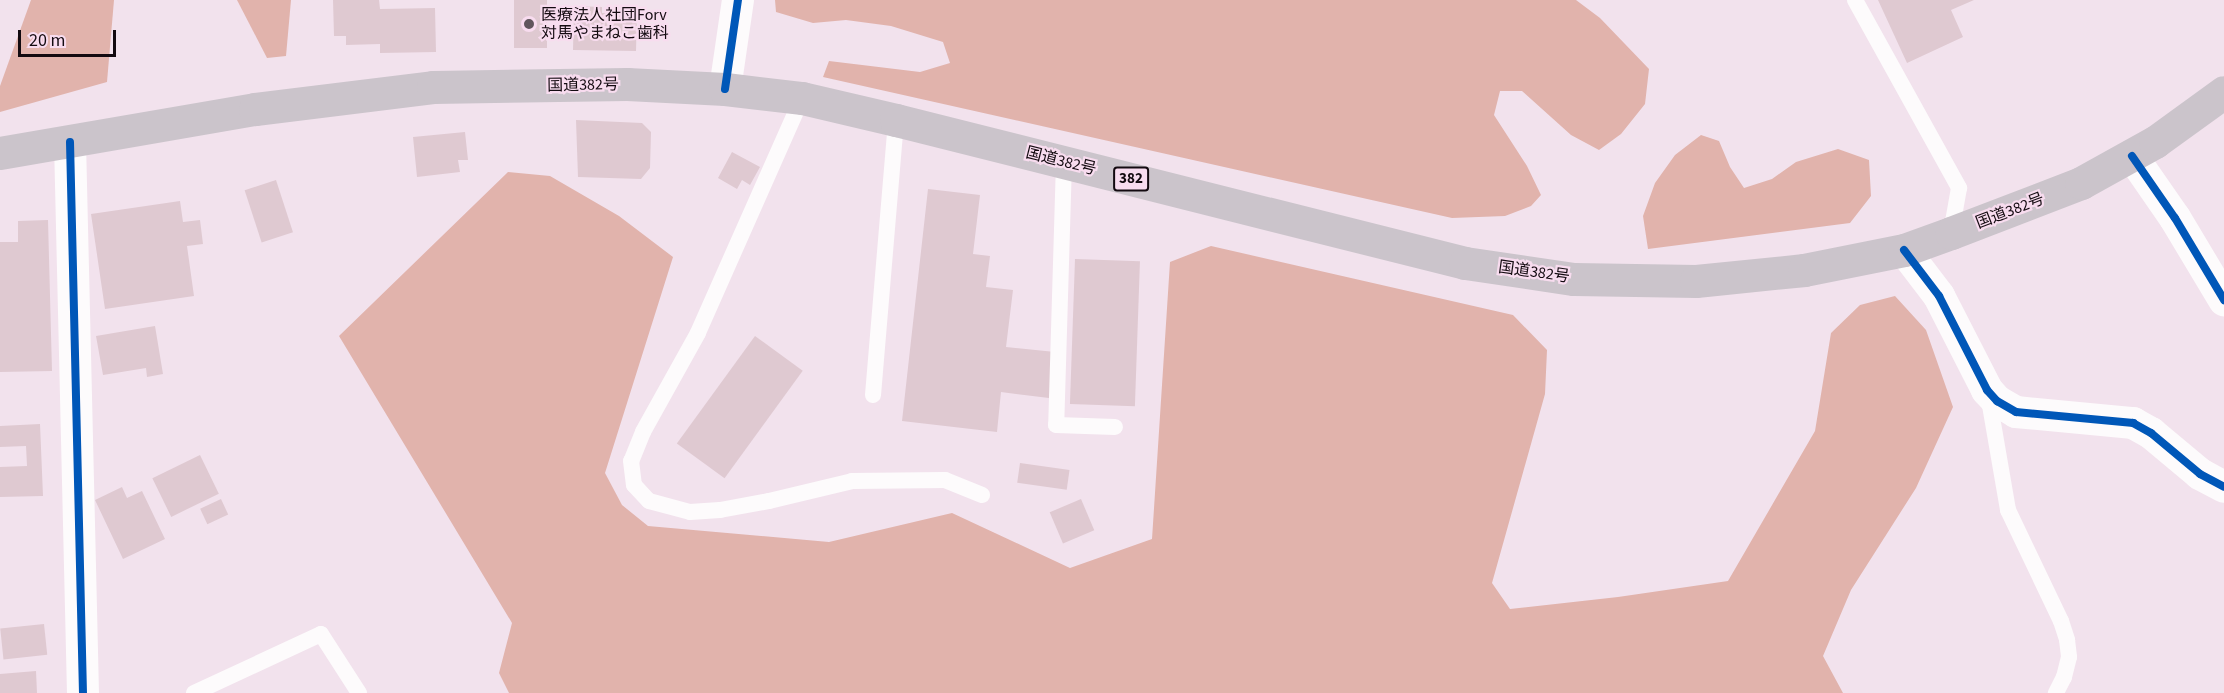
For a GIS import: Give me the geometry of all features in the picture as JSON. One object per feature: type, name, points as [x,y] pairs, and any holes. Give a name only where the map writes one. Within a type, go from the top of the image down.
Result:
[{"type":"highway","name":"国道382号","points":[[0,153],[255,110],[433,87],[627,84],[725,89],[802,98],[896,120],[1465,263],[1574,279],[1696,281],[1804,270],[1904,250],[2071,187],[2132,156],[2224,92]]},
{"type":"street","points":[[725,89],[738,0]]},
{"type":"street","points":[[70,142],[83,693]]},
{"type":"street","points":[[2132,156],[2175,218],[2224,300]]},
{"type":"street","points":[[1904,250],[1939,296],[1987,390],[1997,401],[2016,412],[2133,423],[2151,433],[2200,474],[2224,487]]},
{"type":"lane","points":[[1855,0],[1959,188],[1951,233]]},
{"type":"lane","points":[[802,98],[698,333],[643,432],[632,461],[634,485],[649,501],[690,512],[720,510],[769,501],[852,481],[945,480],[982,495]]},
{"type":"lane","points":[[873,395],[896,120]]},
{"type":"lane","points":[[1064,162],[1056,425],[1115,427]]},
{"type":"lane","points":[[1987,390],[2008,510],[2061,621],[2067,640],[2069,657],[2064,677],[2056,693]]},
{"type":"lane","points":[[194,693],[321,634],[359,693]]},
{"type":"shaded area","points":[[31,0],[114,0],[107,82],[0,112],[0,86]]},
{"type":"shaded area","points":[[237,0],[291,0],[286,56],[267,58]]},
{"type":"shaded area","points":[[775,0],[1576,0],[1600,18],[1649,69],[1645,104],[1621,134],[1599,150],[1571,135],[1522,91],[1500,91],[1494,115],[1527,166],[1541,195],[1531,206],[1505,216],[1452,218],[823,77],[829,61],[920,72],[950,63],[943,42],[891,26],[846,20],[813,23],[776,12]]},
{"type":"shaded area","points":[[1701,135],[1719,141],[1730,167],[1744,188],[1772,179],[1796,162],[1838,149],[1869,160],[1871,196],[1850,223],[1648,249],[1643,216],[1655,183],[1675,155]]},
{"type":"shaded area","points":[[508,172],[550,176],[619,216],[673,257],[605,473],[622,505],[648,526],[829,542],[952,513],[1070,568],[1152,539],[1170,262],[1211,246],[1513,315],[1547,350],[1545,394],[1492,583],[1510,609],[1618,597],[1728,581],[1815,431],[1831,333],[1860,305],[1895,296],[1926,330],[1953,407],[1916,488],[1851,590],[1823,656],[1843,693],[509,693],[499,673],[512,623],[339,336]]},
{"type":"building","points":[[333,0],[379,0],[380,9],[435,8],[436,52],[380,53],[380,44],[346,45],[346,36],[334,36]]},
{"type":"building","name":"医療法人社団Forv 対馬やまねこ歯科","points":[[514,0],[547,0],[547,48],[514,48]]},
{"type":"building","points":[[1878,0],[1974,0],[1951,10],[1963,37],[1907,63]]},
{"type":"building","points":[[574,6],[602,7],[602,13],[637,14],[636,51],[573,50]]},
{"type":"building","points":[[576,120],[642,123],[651,132],[650,168],[641,179],[578,177]]},
{"type":"building","points":[[465,132],[468,160],[458,160],[460,172],[417,177],[413,137]]},
{"type":"building","points":[[732,152],[760,167],[750,185],[742,180],[737,189],[718,178]]},
{"type":"building","points":[[276,180],[293,232],[262,243],[245,190]]},
{"type":"building","points":[[928,189],[980,195],[973,254],[990,256],[986,287],[1013,290],[1006,347],[1055,352],[1049,398],[1001,392],[997,432],[902,421]]},
{"type":"building","points":[[180,201],[183,222],[200,220],[203,244],[187,246],[194,296],[105,309],[91,214]]},
{"type":"building","points":[[48,220],[52,371],[0,372],[0,242],[18,242],[18,221]]},
{"type":"building","points":[[1075,259],[1140,261],[1135,406],[1070,404]]},
{"type":"building","points":[[155,326],[163,374],[147,377],[146,368],[103,375],[96,336]]},
{"type":"building","points":[[755,336],[803,371],[725,478],[677,444]]},
{"type":"building","points":[[40,424],[43,496],[0,497],[0,467],[27,466],[26,446],[0,447],[0,426]]},
{"type":"building","points":[[200,455],[219,494],[171,517],[152,478]]},
{"type":"building","points":[[1020,463],[1070,470],[1067,490],[1017,483]]},
{"type":"building","points":[[122,487],[127,498],[142,491],[165,539],[123,559],[95,500]]},
{"type":"building","points":[[221,499],[228,514],[207,524],[200,509]]},
{"type":"building","points":[[1081,499],[1094,530],[1063,544],[1050,512]]},
{"type":"building","points":[[44,624],[47,655],[3,659],[0,629]]},
{"type":"building","points":[[36,671],[37,693],[0,693],[0,674]]},
{"type":"cycle path","points":[[725,89],[738,0]]},
{"type":"cycle path","points":[[70,142],[83,693]]},
{"type":"cycle path","points":[[2132,156],[2175,218],[2224,300]]},
{"type":"cycle path","points":[[1904,250],[1939,296],[1987,390],[1997,401],[2016,412],[2133,423],[2151,433],[2200,474],[2224,487]]},
{"type":"place","name":"医療法人社団Forv 対馬やまねこ歯科","points":[[529,24]]}]
